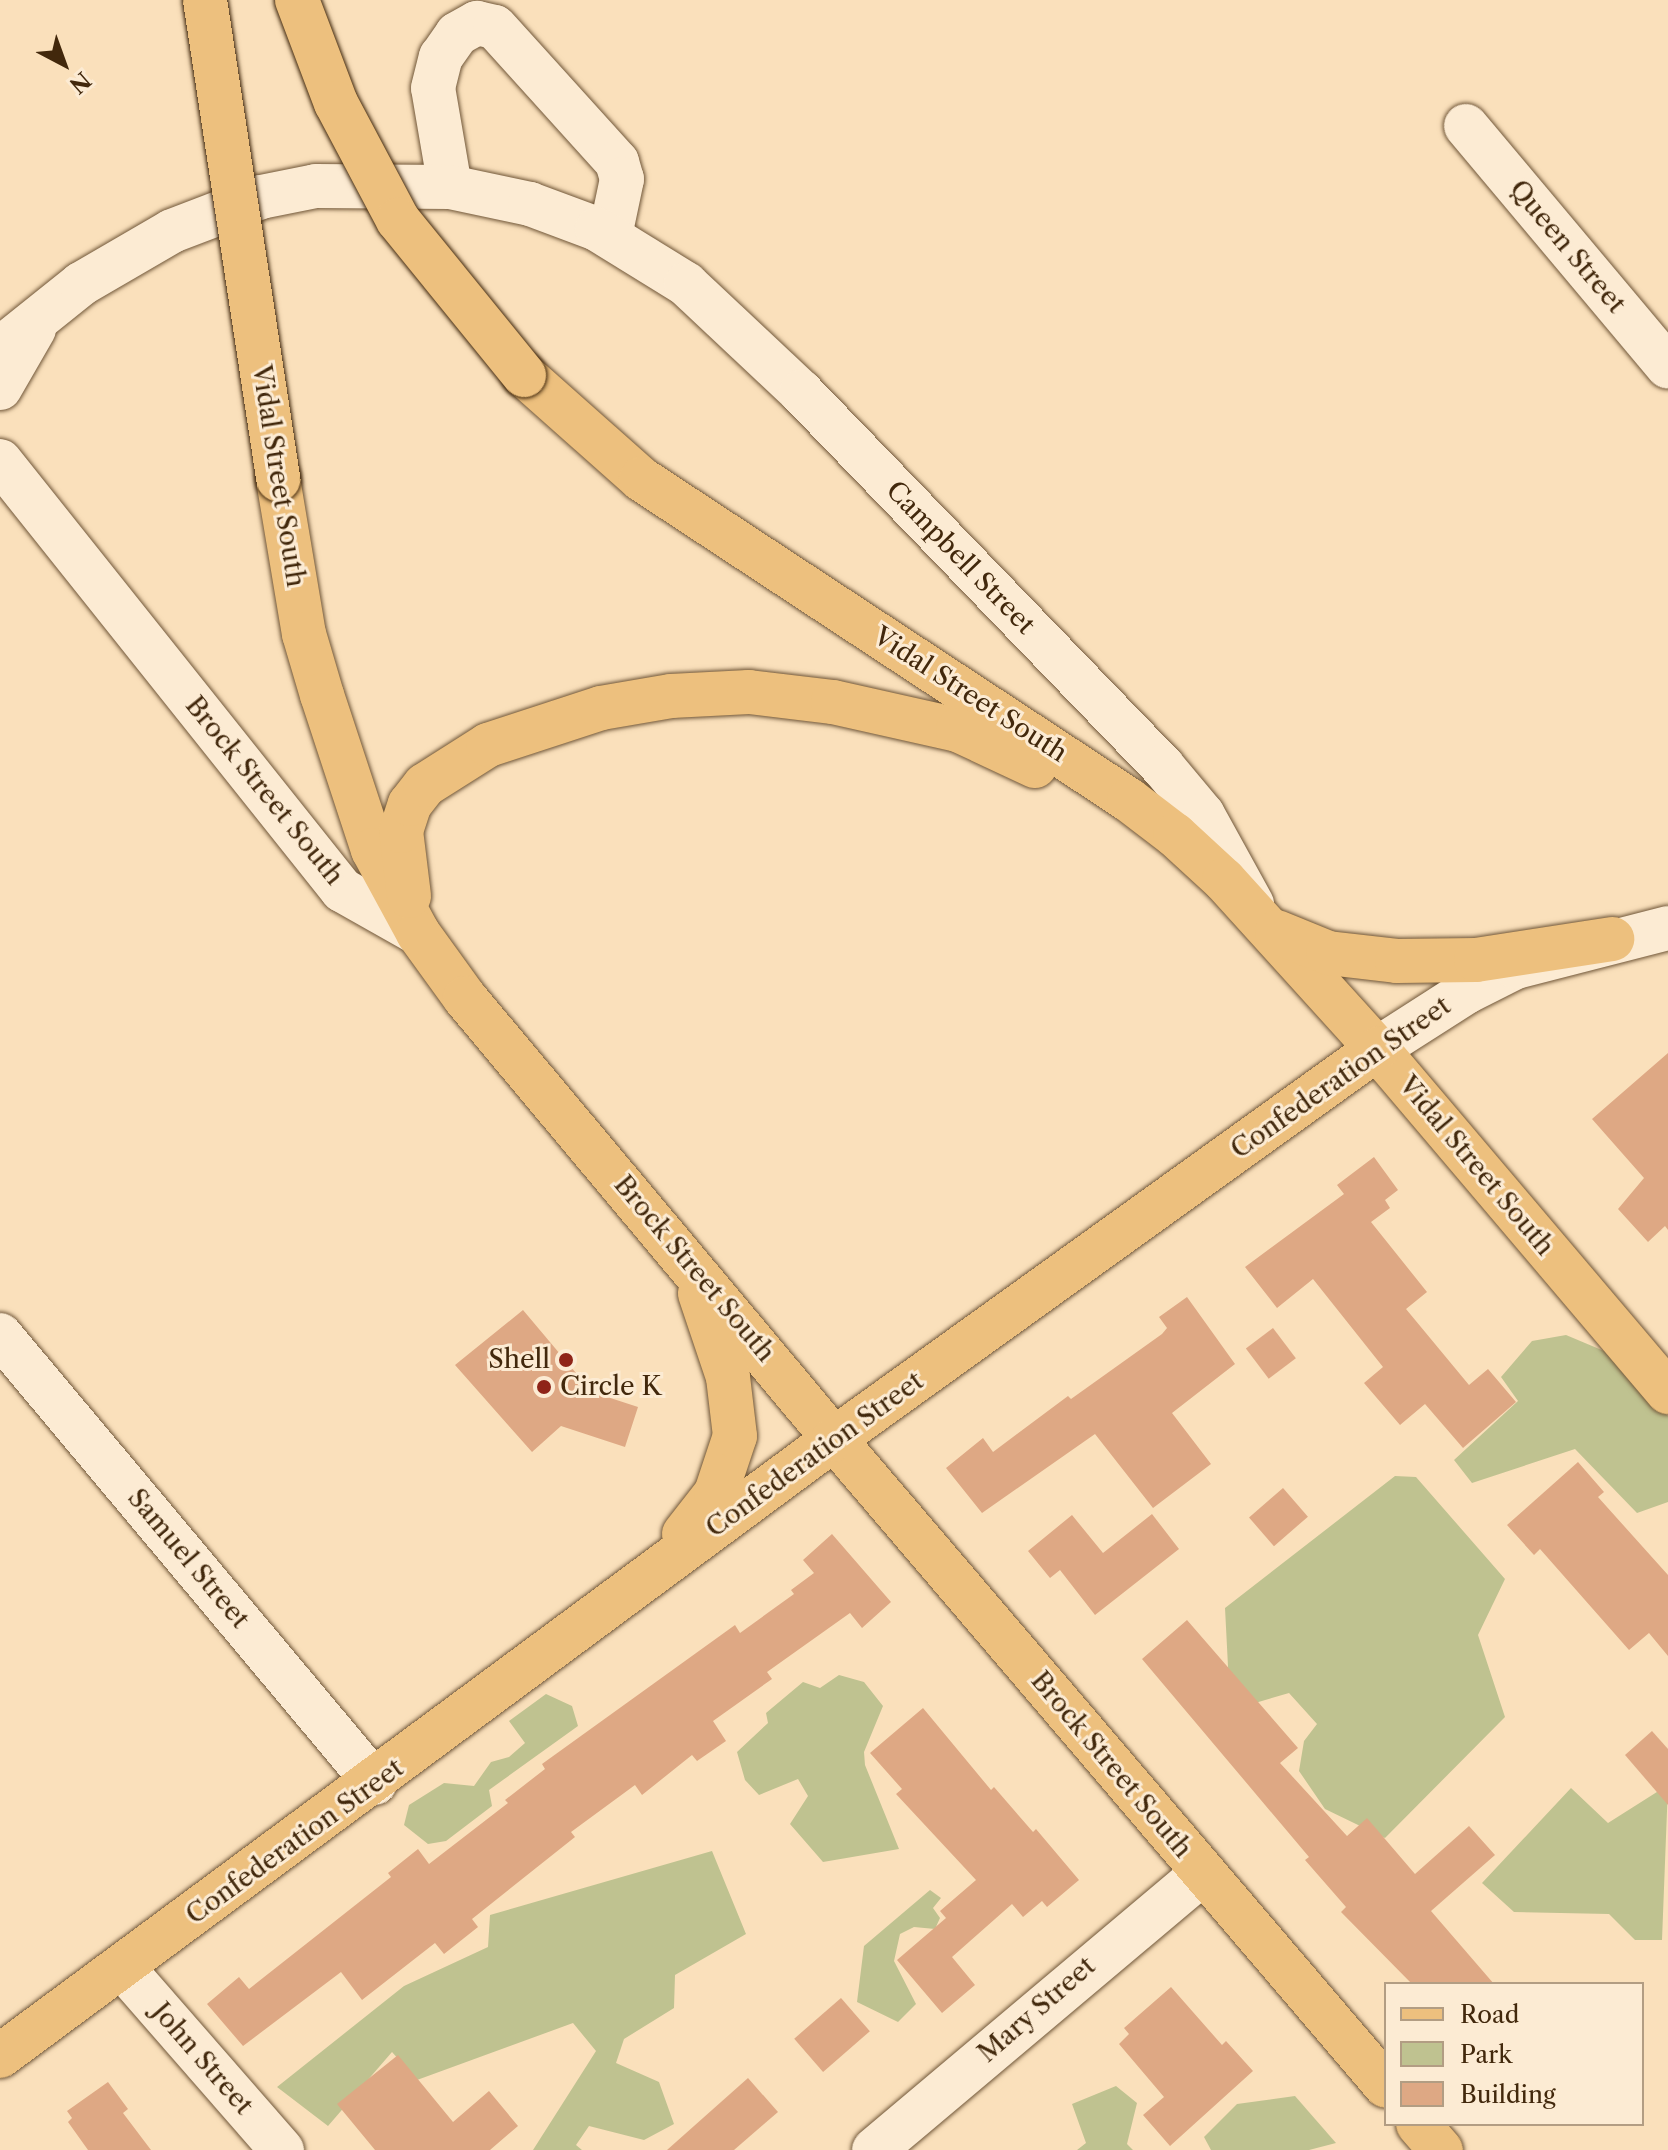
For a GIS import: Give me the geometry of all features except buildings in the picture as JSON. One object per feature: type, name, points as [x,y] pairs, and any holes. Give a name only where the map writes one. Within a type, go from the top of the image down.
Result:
[{"type":"main road","name":"Vidal Street South","points":[[205,0],[304,634],[373,850],[418,933]]},
{"type":"main road","name":"Vidal Street South","points":[[297,0],[336,103],[398,220],[524,375],[641,479],[1129,800],[1175,835],[1264,923],[1377,1049],[1668,1392]]},
{"type":"main road","points":[[418,933],[401,831],[410,804],[425,785],[455,763],[518,733],[601,708],[671,696],[749,692],[915,718],[996,746],[1175,835]]},
{"type":"main road","points":[[1264,923],[1306,947],[1397,961],[1476,960],[1612,939]]},
{"type":"main road","name":"Brock Street South","points":[[418,933],[465,998],[834,1439],[1384,2084]]},
{"type":"main road","name":"Confederation Street","points":[[0,2056],[375,1783],[834,1439],[1377,1049]]},
{"type":"main road","points":[[637,1586],[716,1493],[735,1436],[721,1345],[688,1262]]},
{"type":"main road","points":[[1420,2126],[1441,2150]]},
{"type":"street","points":[[450,187],[433,88],[441,57],[457,34],[477,23],[495,27],[617,162],[622,179],[610,236]]},
{"type":"street","name":"Queen Street","points":[[1466,126],[1668,367]]},
{"type":"street","name":"Campbell Street","points":[[0,349],[44,313],[141,247],[261,197],[350,183],[450,187],[530,204],[610,236],[660,264],[740,332],[1163,767],[1203,815],[1264,923]]},
{"type":"street","points":[[0,388],[44,313]]},
{"type":"street","name":"Brock Street South","points":[[4,459],[342,890],[418,933]]},
{"type":"street","name":"Confederation Street","points":[[1377,1049],[1499,975],[1612,939],[1668,928]]},
{"type":"street","name":"Samuel Street","points":[[0,1335],[375,1783]]},
{"type":"street","name":"Mary Street","points":[[874,2150],[1203,1873]]},
{"type":"street","name":"John Street","points":[[123,1968],[282,2150]]},
{"type":"green space","points":[[1566,1335],[1604,1351],[1668,1416],[1668,1502],[1637,1513],[1575,1449],[1472,1483],[1454,1460],[1518,1401],[1501,1377],[1532,1341]]},
{"type":"green space","points":[[1395,1476],[1416,1477],[1505,1579],[1478,1635],[1505,1717],[1385,1838],[1325,1809],[1299,1771],[1304,1741],[1317,1724],[1289,1693],[1245,1706],[1229,1686],[1225,1608]]},
{"type":"green space","points":[[839,1675],[864,1682],[883,1706],[864,1752],[865,1765],[899,1849],[823,1862],[790,1824],[808,1796],[798,1779],[759,1795],[745,1780],[737,1752],[768,1723],[766,1713],[803,1682],[820,1688]]},
{"type":"green space","points":[[546,1694],[572,1706],[578,1726],[489,1790],[492,1806],[446,1841],[428,1844],[404,1825],[409,1805],[444,1783],[474,1786],[491,1762],[509,1757],[525,1743],[509,1721]]},
{"type":"green space","points":[[1668,1785],[1662,1940],[1635,1940],[1609,1914],[1514,1912],[1482,1883],[1571,1788],[1608,1823]]},
{"type":"green space","points":[[712,1851],[746,1934],[675,1975],[674,2008],[624,2039],[616,2063],[659,2082],[674,2124],[644,2140],[589,2126],[576,2145],[582,2150],[533,2150],[596,2051],[573,2023],[417,2080],[392,2052],[328,2126],[277,2087],[404,1986],[488,1947],[490,1915]]},
{"type":"green space","points":[[930,1890],[941,1898],[933,1908],[940,1918],[935,1929],[914,1927],[900,1934],[894,1961],[916,2004],[898,2022],[857,2002],[864,1946]]},
{"type":"green space","points":[[1116,2086],[1137,2103],[1127,2144],[1133,2150],[1077,2150],[1086,2143],[1072,2104]]},
{"type":"green space","points":[[1295,2096],[1336,2143],[1309,2150],[1211,2150],[1204,2137],[1237,2104]]},
{"type":"place","name":"Shell","points":[[566,1360]]},
{"type":"place","name":"Circle K","points":[[544,1387]]}]
